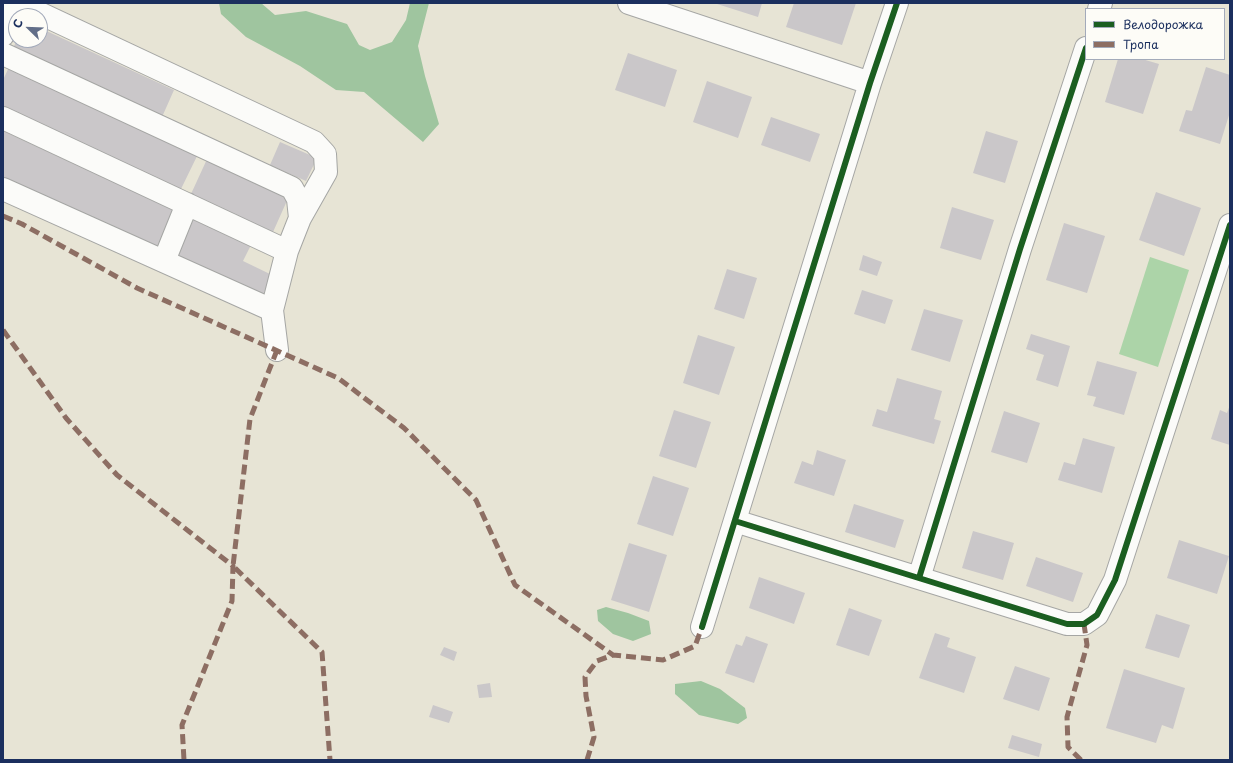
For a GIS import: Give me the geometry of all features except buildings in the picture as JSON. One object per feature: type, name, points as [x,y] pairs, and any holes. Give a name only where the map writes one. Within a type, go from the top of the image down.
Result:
[{"type":"street","points":[[3,34],[17,3],[314,142],[325,154],[326,172],[300,218],[286,251],[272,310],[277,350]]},
{"type":"street","points":[[629,3],[870,84]]},
{"type":"street","points":[[702,627],[870,84],[897,3]]},
{"type":"street","points":[[919,578],[1020,249],[1085,51]]},
{"type":"street","points":[[3,54],[292,188],[298,199],[300,218]]},
{"type":"street","points":[[3,118],[286,251]]},
{"type":"street","points":[[3,189],[272,310]]},
{"type":"street","points":[[164,261],[188,204]]},
{"type":"street","points":[[735,521],[1068,624],[1084,624],[1097,615],[1115,580],[1230,225]]},
{"type":"green space","points":[[219,3],[261,3],[275,15],[306,11],[347,24],[359,45],[370,50],[392,42],[406,20],[410,3],[429,3],[418,46],[439,124],[423,142],[364,92],[336,90],[300,66],[246,37],[221,14]]},
{"type":"green space","points":[[1150,257],[1189,270],[1158,367],[1119,354]]},
{"type":"green space","points":[[606,607],[649,621],[651,634],[633,641],[613,634],[598,621],[597,610]]},
{"type":"green space","points":[[701,681],[720,689],[745,708],[747,718],[738,724],[699,715],[675,694],[675,684]]},
{"type":"marked path","points":[[3,216],[22,224],[137,288],[338,378],[404,428],[476,500],[515,585],[613,655]]},
{"type":"marked path","points":[[3,330],[66,418],[117,475],[233,566],[232,601],[182,725],[184,760]]},
{"type":"marked path","points":[[277,350],[250,419],[233,566],[322,652],[330,760]]},
{"type":"marked path","points":[[1081,760],[1068,747],[1067,717],[1087,645],[1084,624]]},
{"type":"marked path","points":[[587,760],[594,737],[586,696],[585,677],[597,661],[613,655],[663,660],[695,646],[702,627]]},
{"type":"cycle path","points":[[702,627],[870,83],[897,3]]},
{"type":"cycle path","points":[[919,578],[1020,249],[1085,51]]},
{"type":"cycle path","points":[[735,521],[1067,624],[1084,624],[1097,615],[1115,580],[1230,225]]}]
